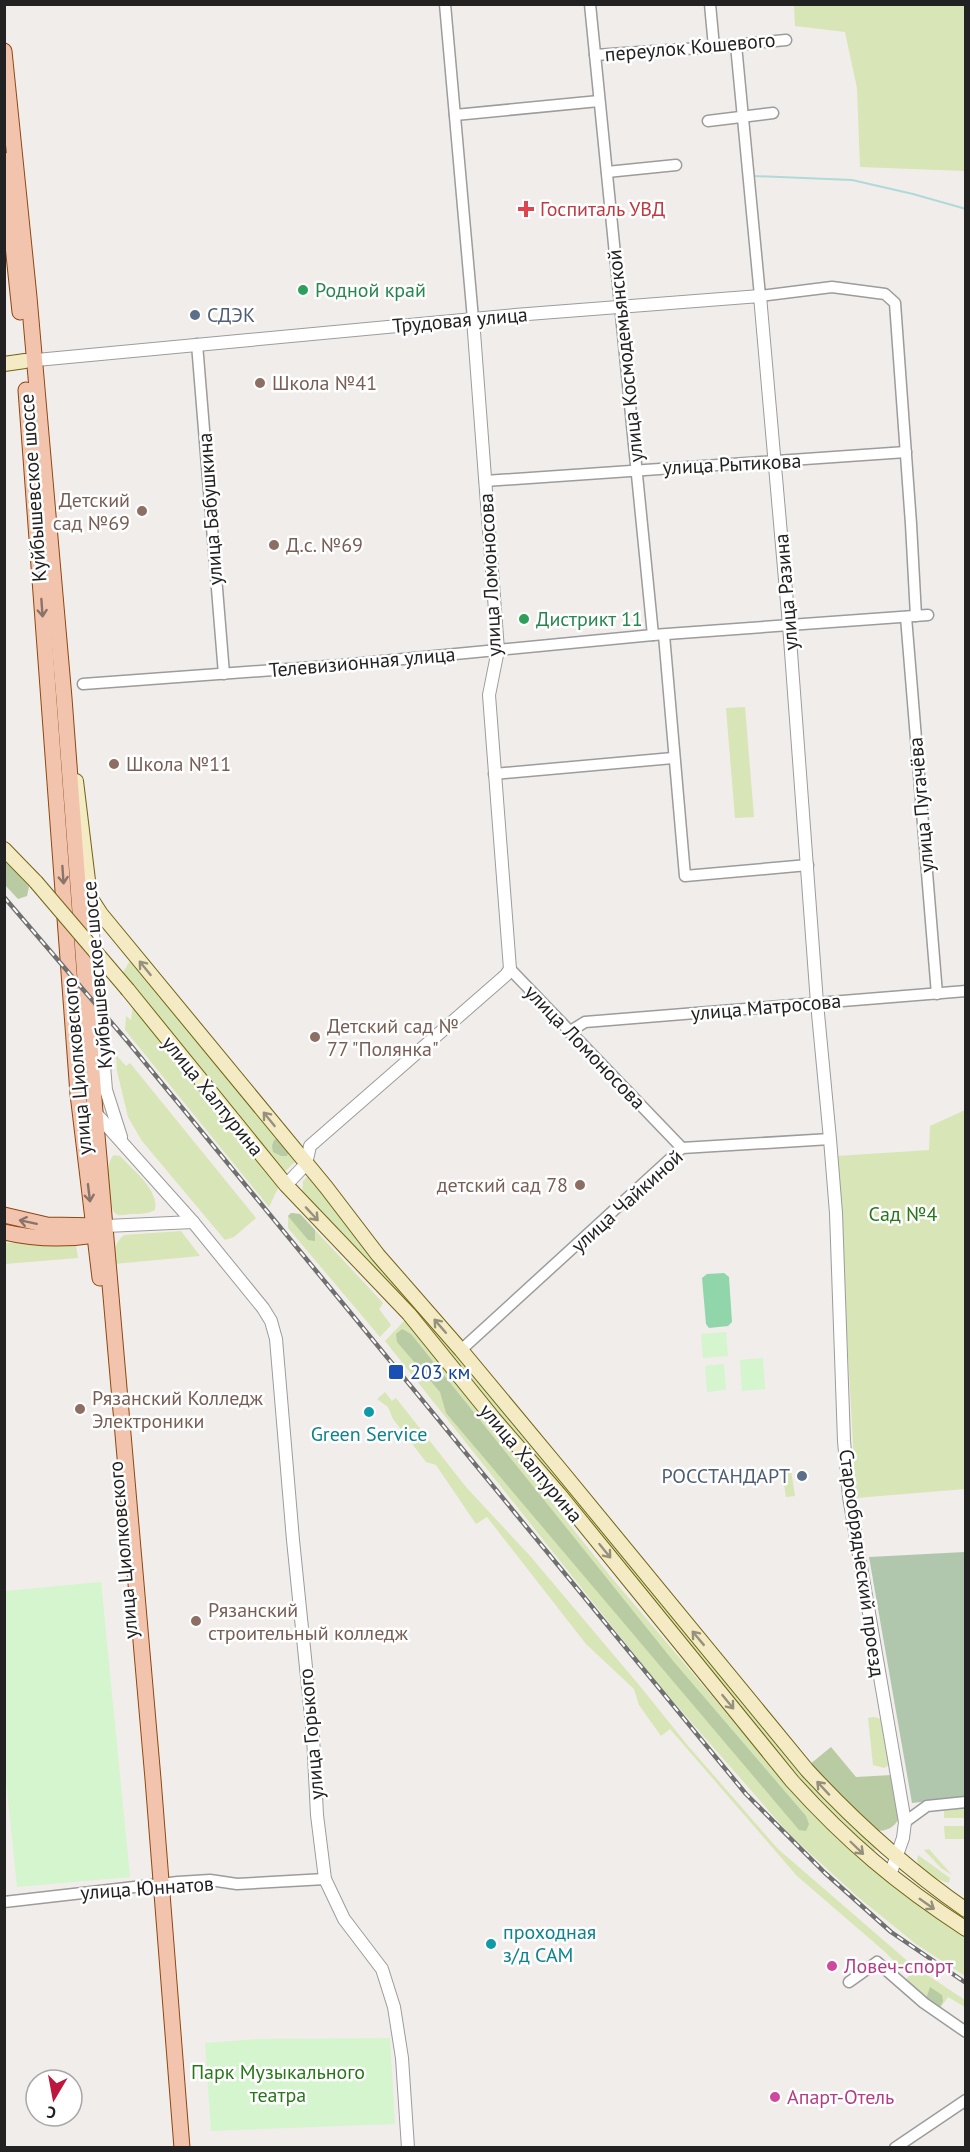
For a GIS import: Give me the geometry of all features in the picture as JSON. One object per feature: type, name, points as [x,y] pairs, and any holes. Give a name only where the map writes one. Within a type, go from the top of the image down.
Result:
[{"type":"main road","name":"Куйбышевское шоссе","points":[[4,51],[66,817]]},
{"type":"main road","name":"Куйбышевское шоссе","points":[[4,160],[29,361],[64,698],[82,815],[90,897]]},
{"type":"main road","points":[[4,364],[29,361]]},
{"type":"main road","name":"Куйбышевское шоссе","points":[[64,698],[66,817]]},
{"type":"main road","name":"улица Циолковского","points":[[66,817],[78,1094],[98,1229],[168,2031],[182,2148]]},
{"type":"main road","name":"улица Циолковского","points":[[66,817],[95,1112],[98,1229]]},
{"type":"main road","name":"улица Халтурина","points":[[4,849],[36,882],[128,990],[286,1185],[409,1314],[792,1781],[824,1816],[866,1856],[927,1904],[966,1929]]},
{"type":"main road","name":"улица Халтурина","points":[[90,897],[101,914],[378,1255],[461,1350],[807,1770],[837,1802],[896,1857],[937,1891],[966,1910]]},
{"type":"main road","points":[[4,1215],[47,1225],[98,1229]]},
{"type":"main road","points":[[4,1232],[25,1236],[67,1238],[98,1229]]},
{"type":"main road","name":"улица Циолковского","points":[[168,2031],[173,2148]]},
{"type":"street","name":"улица Ломоносова","points":[[445,4],[473,319],[498,650],[489,695],[510,969],[682,1148]]},
{"type":"street","name":"улица Космодемьянской","points":[[590,4],[636,470],[673,758],[685,876],[808,865]]},
{"type":"street","points":[[710,4],[714,47]]},
{"type":"street","name":"переулок Кошевого","points":[[595,55],[786,40]]},
{"type":"street","name":"улица Разина","points":[[736,45],[789,625],[817,1003],[830,1139]]},
{"type":"street","points":[[455,115],[599,101]]},
{"type":"street","points":[[708,121],[773,113]]},
{"type":"street","points":[[607,172],[676,165]]},
{"type":"street","name":"Трудовая улица","points":[[29,361],[473,319],[760,296],[832,287],[885,294]]},
{"type":"street","name":"улица Пугачёва","points":[[885,294],[895,303],[897,314],[906,452],[911,617],[937,994]]},
{"type":"street","name":"улица Бабушкина","points":[[197,344],[224,674]]},
{"type":"street","name":"улица Рытикова","points":[[485,481],[742,462],[775,463],[906,452]]},
{"type":"street","name":"Телевизионная улица","points":[[83,684],[224,674],[658,635],[928,615]]},
{"type":"street","points":[[494,774],[673,758]]},
{"type":"street","name":"Куйбышевское шоссе","points":[[90,897],[106,1090],[112,1114],[124,1143]]},
{"type":"street","points":[[286,1185],[306,1164],[310,1146],[506,975],[510,969]]},
{"type":"street","name":"улица Матросова","points":[[569,1032],[585,1022],[966,991]]},
{"type":"street","name":"улица Горького","points":[[78,1094],[192,1222],[263,1308],[271,1321],[276,1339],[292,1540],[313,1736],[317,1815],[325,1880],[344,1918],[382,1969],[394,2007],[402,2058],[408,2148]]},
{"type":"street","name":"улица Чайкиной","points":[[461,1350],[682,1148],[830,1139]]},
{"type":"street","name":"Старообрядческий проезд","points":[[830,1139],[849,1497],[905,1822],[903,1838],[890,1875]]},
{"type":"street","points":[[98,1229],[192,1222]]},
{"type":"street","points":[[4,1238],[25,1236]]},
{"type":"street","points":[[905,1822],[927,1806],[966,1802]]},
{"type":"street","name":"улица Юннатов","points":[[4,1902],[210,1880],[237,1884],[325,1880]]},
{"type":"street","points":[[849,1982],[877,1962],[924,2003],[966,2032]]},
{"type":"street","points":[[895,2148],[966,2100]]},
{"type":"green space","points":[[794,5],[965,5],[965,171],[860,167],[857,88],[845,32],[795,26]]},
{"type":"green space","points":[[745,707],[754,817],[735,818],[726,708]]},
{"type":"green space","points":[[4,858],[29,887],[27,896],[18,899],[5,885]]},
{"type":"green space","points":[[131,959],[296,1159],[283,1173],[122,974]]},
{"type":"green space","points":[[133,1004],[279,1186],[269,1207],[125,1030],[126,1016],[131,1020]]},
{"type":"green space","points":[[116,1055],[126,1066],[130,1063],[256,1218],[234,1237],[225,1240],[142,1141],[128,1117],[117,1071]]},
{"type":"green space","name":"Сад №4","points":[[965,1110],[965,1489],[856,1498],[837,1156],[929,1150],[930,1126]]},
{"type":"green space","points":[[279,1138],[289,1151],[287,1156],[273,1152],[274,1140]]},
{"type":"green space","points":[[114,1155],[120,1156],[149,1188],[153,1195],[155,1210],[121,1215],[114,1212],[108,1196],[107,1176]]},
{"type":"green space","points":[[307,1177],[312,1177],[877,1846],[875,1851],[872,1851],[799,1778],[624,1568],[453,1357],[302,1196],[303,1181]]},
{"type":"green space","points":[[291,1213],[300,1214],[383,1303],[379,1309],[391,1325],[380,1337],[288,1228],[288,1216]]},
{"type":"green space","points":[[291,1213],[300,1214],[315,1230],[315,1241],[308,1240],[288,1216]]},
{"type":"green space","points":[[181,1231],[200,1256],[114,1264],[115,1248],[124,1235]]},
{"type":"green space","points":[[68,1242],[76,1245],[78,1258],[5,1264],[5,1243]]},
{"type":"green space","points":[[724,1273],[729,1277],[732,1322],[728,1326],[709,1328],[706,1324],[702,1278],[707,1274]]},
{"type":"green space","points":[[406,1319],[611,1577],[812,1814],[881,1876],[965,1934],[965,1976],[916,1944],[859,1898],[790,1835],[658,1684],[385,1341]]},
{"type":"green space","points":[[402,1329],[411,1334],[674,1662],[806,1816],[809,1824],[806,1831],[799,1830],[446,1413],[440,1392],[397,1342],[396,1334]]},
{"type":"green space","points":[[726,1332],[728,1356],[703,1358],[701,1334]]},
{"type":"green space","points":[[763,1358],[765,1389],[742,1391],[740,1360]]},
{"type":"green space","points":[[724,1364],[726,1390],[707,1392],[705,1366]]},
{"type":"green space","points":[[385,1392],[392,1401],[396,1398],[466,1487],[531,1557],[689,1747],[778,1849],[911,1964],[965,2000],[965,2007],[948,1997],[939,2010],[903,1983],[909,1976],[884,1951],[797,1876],[670,1729],[661,1736],[639,1705],[634,1689],[586,1644],[487,1517],[476,1524],[436,1465],[426,1462],[393,1419],[388,1407],[377,1399]]},
{"type":"green space","points":[[791,1470],[795,1496],[786,1497],[782,1472]]},
{"type":"green space","points":[[965,1552],[965,1797],[912,1803],[869,1557]]},
{"type":"green space","points":[[101,1582],[130,1877],[17,1887],[4,1761],[5,1591]]},
{"type":"green space","points":[[868,1718],[881,1719],[890,1764],[884,1768],[873,1765]]},
{"type":"green space","points":[[831,1747],[856,1777],[892,1775],[899,1819],[892,1827],[876,1831],[809,1765]]},
{"type":"green space","points":[[965,1808],[965,1818],[944,1818],[944,1811]]},
{"type":"green space","points":[[944,1826],[965,1826],[965,1839],[945,1839]]},
{"type":"green space","points":[[929,1849],[952,1875],[941,1868],[924,1850]]},
{"type":"green space","points":[[918,1855],[950,1878],[949,1883],[923,1870],[917,1861]]},
{"type":"green space","points":[[930,1987],[942,1995],[943,2001],[940,2007],[926,1999]]},
{"type":"green space","name":"Парк Музыкального театра","points":[[390,2038],[395,2124],[211,2131],[205,2043],[259,2039]]},
{"type":"waterway","points":[[753,176],[852,180],[966,209]]},
{"type":"railway","points":[[4,897],[128,1042],[746,1794],[825,1873],[891,1932],[966,1983]]},
{"type":"place","name":"Госпиталь УВД","points":[[526,209]]},
{"type":"place","name":"Родной край","points":[[303,290]]},
{"type":"place","name":"СДЭК","points":[[195,315]]},
{"type":"place","name":"Школа №41","points":[[260,383]]},
{"type":"place","name":"Детский сад №69","points":[[142,511]]},
{"type":"place","name":"Д.с. №69","points":[[274,545]]},
{"type":"place","name":"Дистрикт 11","points":[[524,619]]},
{"type":"place","name":"Школа №11","points":[[114,764]]},
{"type":"place","name":"Детский сад № 77 \"Полянка\"","points":[[315,1037]]},
{"type":"place","name":"детский сад 78","points":[[580,1185]]},
{"type":"place","name":"203 км","points":[[396,1372]]},
{"type":"place","name":"Рязанский Колледж Электроники","points":[[80,1409]]},
{"type":"place","name":"Green Service","points":[[369,1412]]},
{"type":"place","name":"РОССТАНДАРТ","points":[[802,1476]]},
{"type":"place","name":"Рязанский строительный колледж","points":[[196,1621]]},
{"type":"place","name":"проходная з/д САМ","points":[[491,1944]]},
{"type":"place","name":"Ловеч-спорт","points":[[832,1966]]},
{"type":"place","name":"Апарт-Отель","points":[[775,2097]]}]
